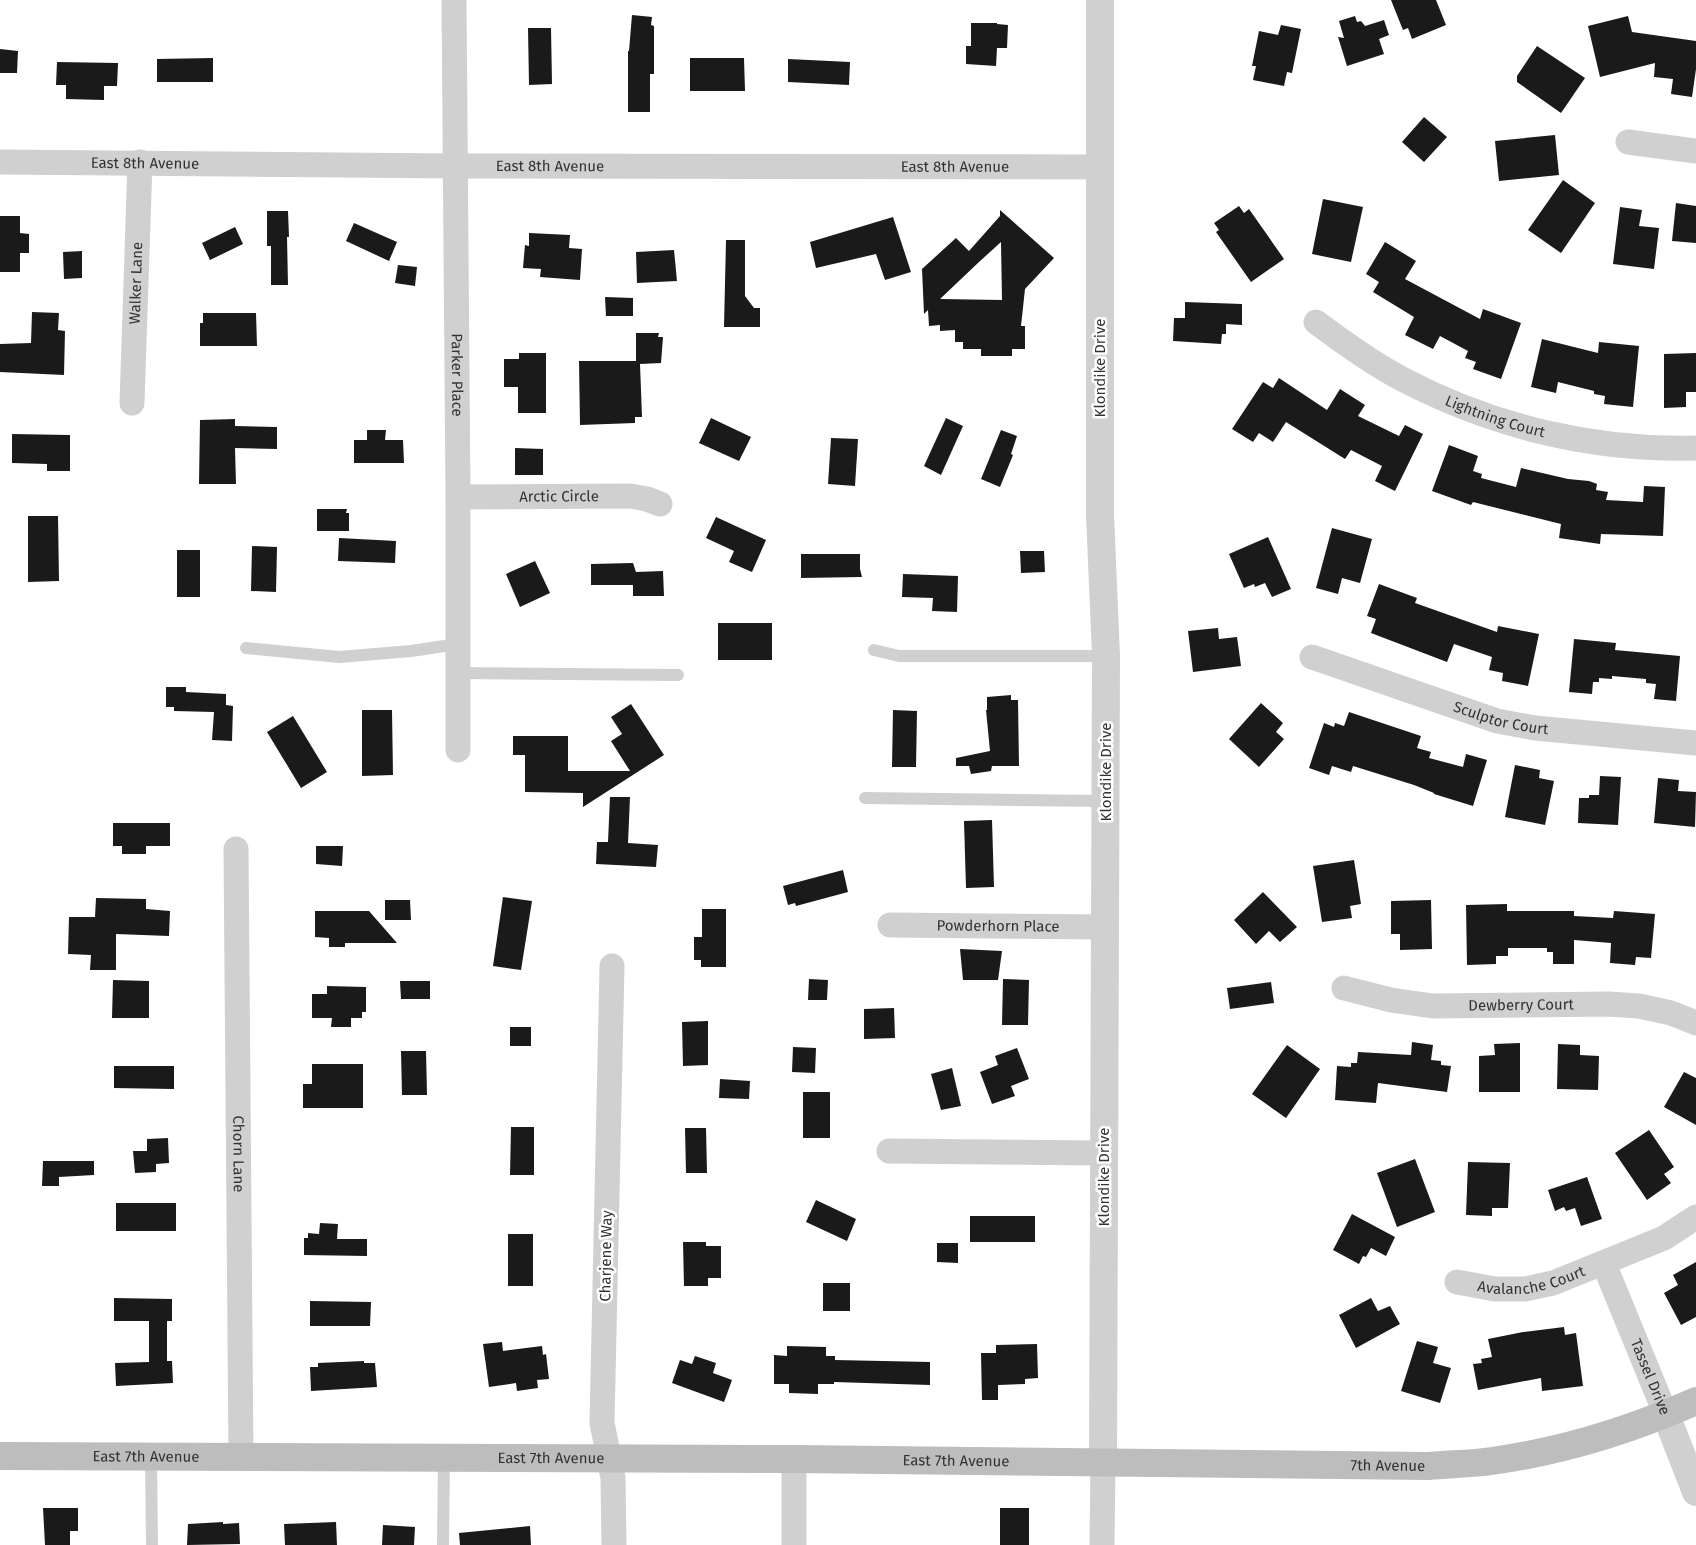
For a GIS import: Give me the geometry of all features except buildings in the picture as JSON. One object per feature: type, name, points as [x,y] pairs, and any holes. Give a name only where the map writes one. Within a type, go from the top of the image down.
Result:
[{"type":"main road","name":"7th Avenue","points":[[1103,1462],[1428,1466],[1491,1461],[1564,1447],[1609,1435],[1666,1415],[1696,1401]]},
{"type":"main road","name":"East 7th Avenue","points":[[0,1456],[1103,1462]]},
{"type":"street","name":"Parker Place","points":[[454,0],[458,750]]},
{"type":"street","name":"Klondike Drive","points":[[1100,0],[1100,514],[1106,656],[1102,1545]]},
{"type":"street","points":[[1628,142],[1696,150]]},
{"type":"street","name":"East 8th Avenue","points":[[0,162],[456,166],[1099,167]]},
{"type":"street","name":"Walker Lane","points":[[132,403],[140,162]]},
{"type":"street","name":"Lightning Court","points":[[1316,322],[1365,357],[1404,380],[1459,406],[1509,423],[1560,436],[1612,445],[1669,449],[1696,448]]},
{"type":"street","name":"Arctic Circle","points":[[458,497],[630,496],[660,504]]},
{"type":"street","name":"Sculptor Court","points":[[1312,657],[1497,721],[1535,728],[1696,743]]},
{"type":"street","name":"Chorn Lane","points":[[236,850],[241,1458]]},
{"type":"street","name":"Powderhorn Place","points":[[890,925],[1105,927]]},
{"type":"street","name":"Charjene Way","points":[[612,966],[602,1423],[610,1458],[614,1500],[614,1545]]},
{"type":"street","name":"Dewberry Court","points":[[1344,988],[1391,1000],[1433,1006],[1608,1004],[1639,1006],[1671,1013],[1696,1023]]},
{"type":"street","points":[[889,1151],[1104,1153]]},
{"type":"street","name":"Avalanche Court","points":[[1457,1282],[1495,1290],[1525,1289],[1554,1283],[1664,1238],[1696,1217]]},
{"type":"street","name":"Tassel Drive","points":[[1604,1264],[1696,1492]]},
{"type":"street","points":[[794,1459],[794,1545]]},
{"type":"lane","points":[[246,648],[339,657],[411,651],[458,644]]},
{"type":"lane","points":[[874,650],[899,656],[1106,656]]},
{"type":"lane","points":[[459,673],[678,675]]},
{"type":"lane","points":[[865,798],[1106,800]]},
{"type":"lane","points":[[151,1457],[152,1545]]},
{"type":"lane","points":[[443,1545],[444,1457]]}]
